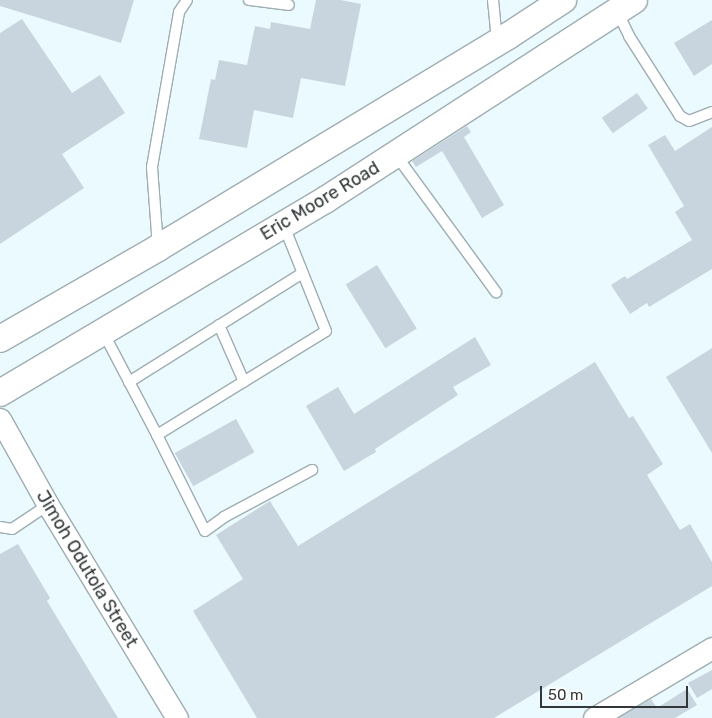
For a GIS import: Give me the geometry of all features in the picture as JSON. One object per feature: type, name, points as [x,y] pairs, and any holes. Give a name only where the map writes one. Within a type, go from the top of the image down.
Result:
[{"type":"street","points":[[0,339],[158,248],[563,0]]},
{"type":"street","name":"Eric Moore Road","points":[[0,393],[396,155],[541,62],[620,3]]},
{"type":"street","name":"Jimoh Odutola Street","points":[[0,419],[48,505],[177,718]]},
{"type":"street","points":[[594,718],[712,648]]},
{"type":"lane","points":[[158,248],[152,167],[180,12],[187,0]]},
{"type":"lane","points":[[250,0],[288,5]]},
{"type":"lane","points":[[493,0],[497,42]]},
{"type":"lane","points":[[620,3],[629,36],[680,116],[689,121],[712,112]]},
{"type":"lane","points":[[396,155],[496,292]]},
{"type":"lane","points":[[157,435],[326,331],[283,224]]},
{"type":"lane","points":[[129,382],[303,273]]},
{"type":"lane","points":[[219,325],[244,382]]},
{"type":"lane","points":[[102,331],[205,531],[224,516],[312,470]]},
{"type":"lane","points":[[0,527],[12,528],[48,505]]},
{"type":"building","points":[[0,0],[134,0],[121,43],[0,6]]},
{"type":"building","points":[[316,0],[341,0],[361,4],[345,86],[301,78],[293,118],[254,110],[247,148],[199,139],[211,79],[215,80],[219,60],[247,65],[255,26],[270,29],[271,22],[310,29]]},
{"type":"building","points":[[22,19],[72,93],[100,75],[125,113],[62,154],[84,188],[0,244],[0,33]]},
{"type":"building","points":[[712,20],[712,64],[694,76],[674,43]]},
{"type":"building","points":[[637,93],[648,109],[613,133],[602,118]]},
{"type":"building","points":[[467,126],[471,132],[464,137],[504,205],[482,218],[442,151],[416,167],[412,161]]},
{"type":"building","points":[[712,127],[712,269],[649,307],[647,303],[630,314],[611,285],[625,276],[627,279],[692,240],[675,212],[684,206],[648,145],[665,135],[675,151]]},
{"type":"building","points":[[377,265],[417,329],[385,348],[346,285]]},
{"type":"building","points":[[475,337],[491,365],[453,387],[458,395],[375,449],[376,452],[344,471],[306,406],[338,387],[354,414]]},
{"type":"building","points":[[712,348],[712,453],[666,377]]},
{"type":"building","points":[[595,362],[629,418],[633,416],[663,464],[647,475],[680,530],[690,524],[712,562],[712,586],[494,718],[257,718],[193,611],[243,579],[216,535],[270,501],[298,546]]},
{"type":"building","points":[[236,419],[254,452],[193,486],[175,453]]},
{"type":"building","points":[[18,544],[50,598],[47,601],[118,718],[0,718],[0,554]]},
{"type":"building","points":[[712,670],[712,689],[697,698],[688,683]]},
{"type":"building","points":[[687,689],[697,705],[675,718],[618,718],[651,699],[657,708]]}]
